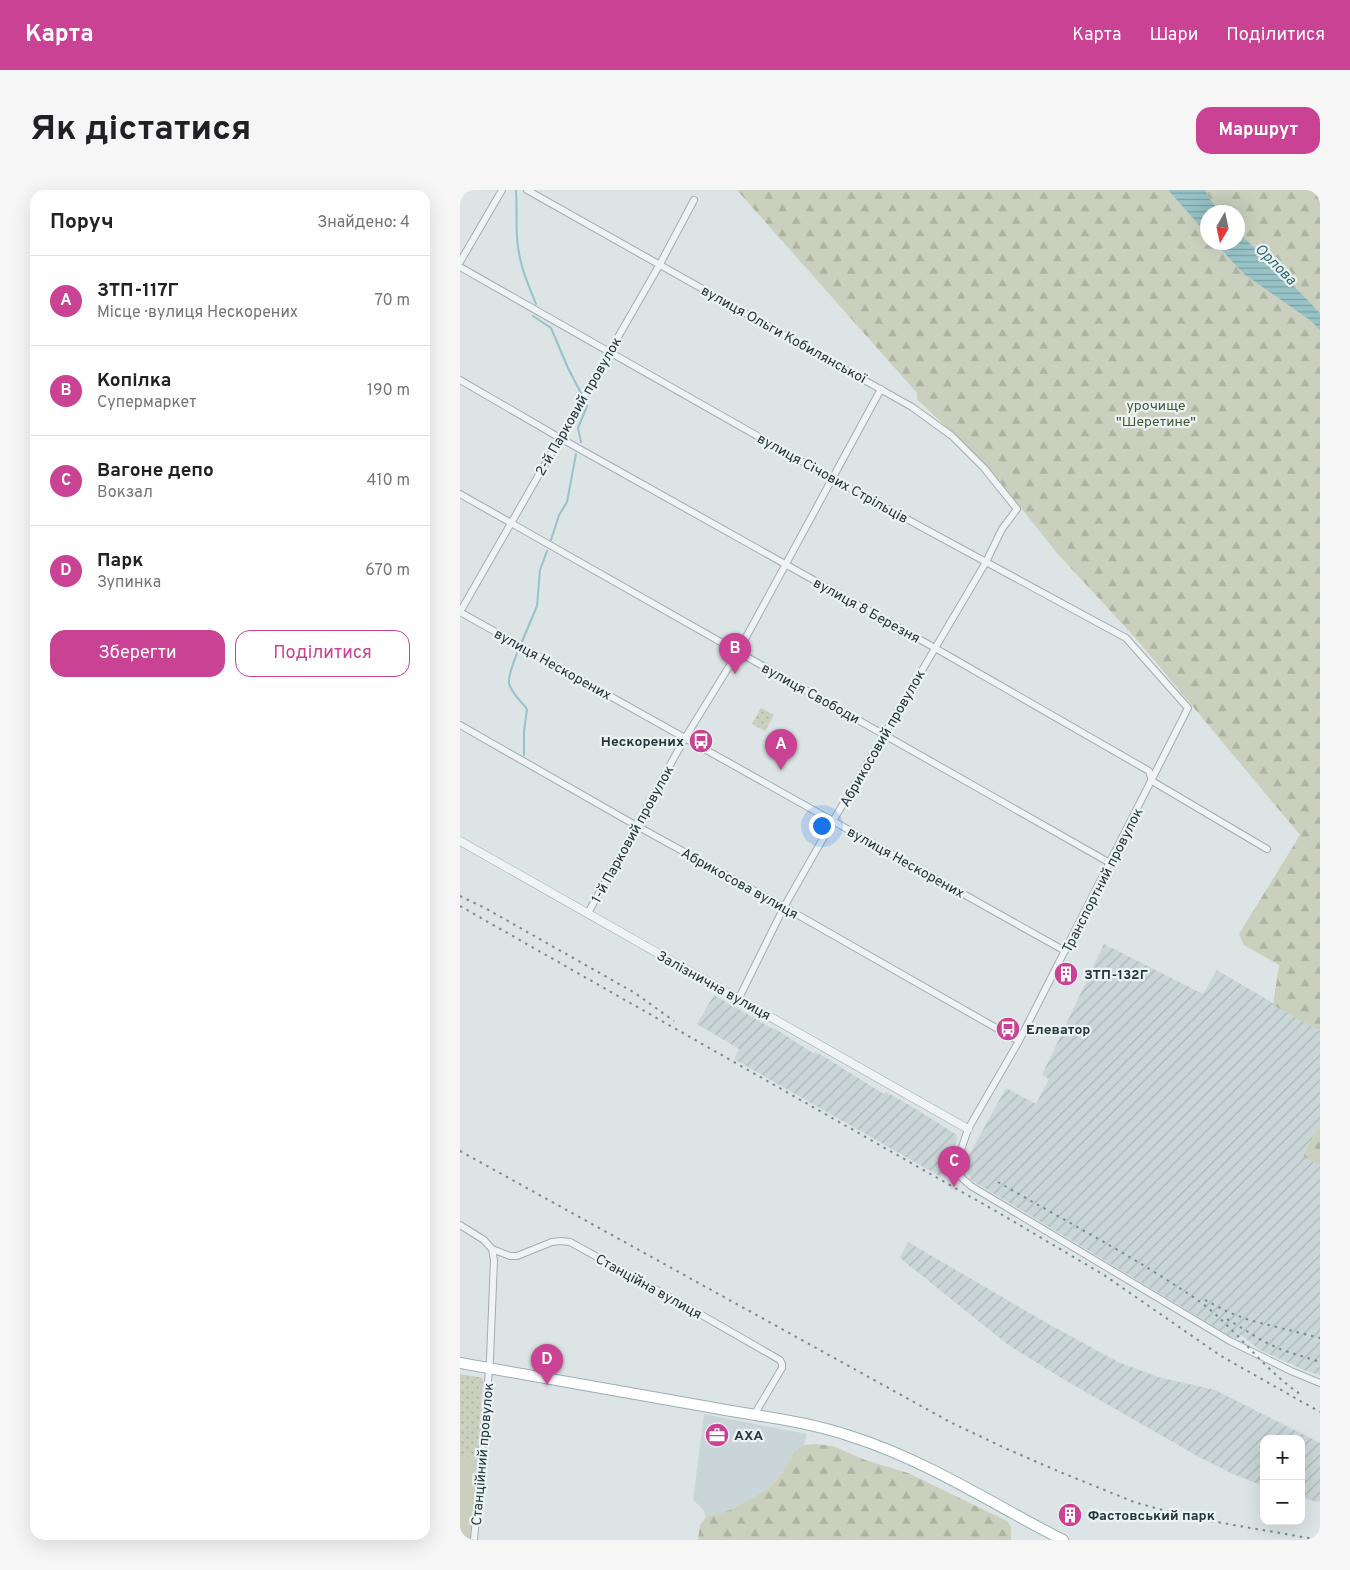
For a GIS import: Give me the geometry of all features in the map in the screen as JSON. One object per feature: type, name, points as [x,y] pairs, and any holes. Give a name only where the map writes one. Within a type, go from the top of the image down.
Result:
[{"type":"main road","points":[[460,1363],[830,1430],[876,1445],[924,1467],[1063,1540]]},
{"type":"street","points":[[460,262],[502,190]]},
{"type":"street","name":"вулиця Ольги Кобилянської","points":[[526,190],[912,407],[952,436],[984,468],[1017,509]]},
{"type":"street","name":"2-й Парковий провулок","points":[[460,612],[660,264],[694,200]]},
{"type":"street","name":"вулиця Січових Стрільців","points":[[460,267],[833,479],[1126,638],[1188,708]]},
{"type":"street","name":"вулиця 8 Березня","points":[[460,380],[935,648],[1149,772],[1152,781],[1268,849]]},
{"type":"street","name":"1-й Парковий провулок","points":[[588,913],[685,738],[738,652],[881,389]]},
{"type":"street","name":"вулиця Свободи","points":[[460,494],[1110,863]]},
{"type":"street","name":"Абрикосовий провулок","points":[[739,998],[784,907],[986,562],[1002,529],[1017,509]]},
{"type":"street","name":"вулиця Нескорених","points":[[460,612],[1065,951]]},
{"type":"street","name":"Транспортний провулок","points":[[1188,708],[1018,1041],[968,1129],[957,1168],[966,1182],[1230,1341],[1320,1383]]},
{"type":"street","name":"Абрикосова вулиця","points":[[460,725],[1018,1041]]},
{"type":"street","name":"Залізнична вулиця","points":[[460,841],[968,1129]]},
{"type":"street","name":"Станційна вулиця","points":[[460,1225],[484,1240],[492,1249],[510,1256],[517,1256],[552,1242],[570,1242],[780,1360],[782,1368],[754,1415]]},
{"type":"street","name":"Станційний провулок","points":[[474,1540],[489,1368],[494,1260],[492,1249]]},
{"type":"street","points":[[1037,1526],[1048,1540]]},
{"type":"shaded area","points":[[1104,944],[1203,994],[1217,970],[1320,1031],[1320,1124],[1303,1156],[1320,1166],[1320,1375],[1306,1371],[1260,1350],[1241,1335],[1235,1339],[971,1180],[964,1164],[1006,1088],[1036,1104],[1049,1079],[1042,1075]]},
{"type":"shaded area","points":[[714,995],[774,1028],[813,1053],[816,1052],[823,1056],[884,1094],[886,1092],[911,1106],[957,1135],[957,1140],[941,1177],[734,1059],[739,1049],[697,1024]]},
{"type":"shaded area","points":[[908,1242],[1118,1362],[1158,1377],[1215,1390],[1304,1435],[1260,1435],[1260,1484],[1233,1474],[1199,1457],[1063,1379],[1007,1344],[900,1258]]},
{"type":"shaded area","points":[[704,1414],[807,1434],[804,1445],[793,1453],[784,1471],[768,1489],[730,1510],[706,1517],[703,1509],[693,1500]]},
{"type":"shaded area","points":[[1305,1435],[1320,1443],[1320,1502],[1305,1499]]},
{"type":"green space","name":"урочище \"Шеретине\"","points":[[737,190],[1168,190],[1200,226],[1200,250],[1222,250],[1244,274],[1311,321],[1320,330],[1320,1031],[1273,1005],[1279,965],[1244,945],[1239,934],[1300,835],[1139,642],[1057,553],[990,469],[917,399],[917,393]]},
{"type":"green space","points":[[1205,190],[1320,190],[1320,313],[1245,239],[1245,205],[1214,205]]},
{"type":"green space","points":[[761,708],[774,715],[765,731],[752,724]]},
{"type":"green space","points":[[1320,1124],[1320,1166],[1303,1156]]},
{"type":"green space","points":[[460,1374],[483,1378],[477,1459],[460,1456]]},
{"type":"green space","points":[[804,1445],[833,1446],[865,1460],[908,1473],[1007,1521],[1011,1526],[1011,1540],[698,1540],[700,1525],[706,1517],[730,1510],[768,1489],[784,1471],[793,1453]]},
{"type":"green space","points":[[460,1456],[477,1459],[470,1539],[460,1538]]},
{"type":"water","points":[[1168,190],[1205,190],[1214,205],[1200,205],[1200,226]]},
{"type":"water","points":[[1245,239],[1320,313],[1320,330],[1311,321],[1244,274],[1222,250],[1245,250]]},
{"type":"waterway","points":[[516,190],[519,254],[536,304]]},
{"type":"waterway","points":[[533,316],[551,328],[582,395]]},
{"type":"waterway","points":[[581,442],[578,428],[587,406],[584,400]]},
{"type":"waterway","points":[[551,540],[559,515],[567,502],[576,454]]},
{"type":"waterway","points":[[521,644],[537,606],[540,570],[547,551]]},
{"type":"waterway","points":[[519,648],[511,670],[509,683],[514,694],[527,709],[524,731],[524,755]]},
{"type":"railway","points":[[460,896],[485,908],[635,993],[674,1021]]},
{"type":"railway","points":[[460,906],[1006,1217],[1104,1275],[1221,1356],[1320,1412]]},
{"type":"railway","points":[[460,1151],[950,1422],[1007,1449],[1134,1502],[1205,1520],[1320,1540]]},
{"type":"railway","points":[[998,1182],[1125,1254],[1199,1301],[1226,1324],[1275,1374],[1303,1396]]},
{"type":"railway","points":[[1205,1300],[1249,1320],[1320,1338]]},
{"type":"railway","points":[[1227,1319],[1282,1350],[1320,1362]]},
{"type":"place","name":"Копілка","points":[[735,674]]},
{"type":"place","name":"Нескорених","points":[[701,741]]},
{"type":"place","name":"ЗТП-117Г","points":[[781,770]]},
{"type":"place","name":"ЗТП-132Г","points":[[1066,974]]},
{"type":"place","name":"Елеватор","points":[[1008,1029]]},
{"type":"place","name":"Вагоне депо","points":[[954,1187]]},
{"type":"place","name":"Парк","points":[[547,1385]]},
{"type":"place","name":"AXA","points":[[717,1435]]},
{"type":"place","name":"Фастовський парк","points":[[1070,1515]]},
{"type":"water label","name":"Орлова","points":[[1276,264]]}]
